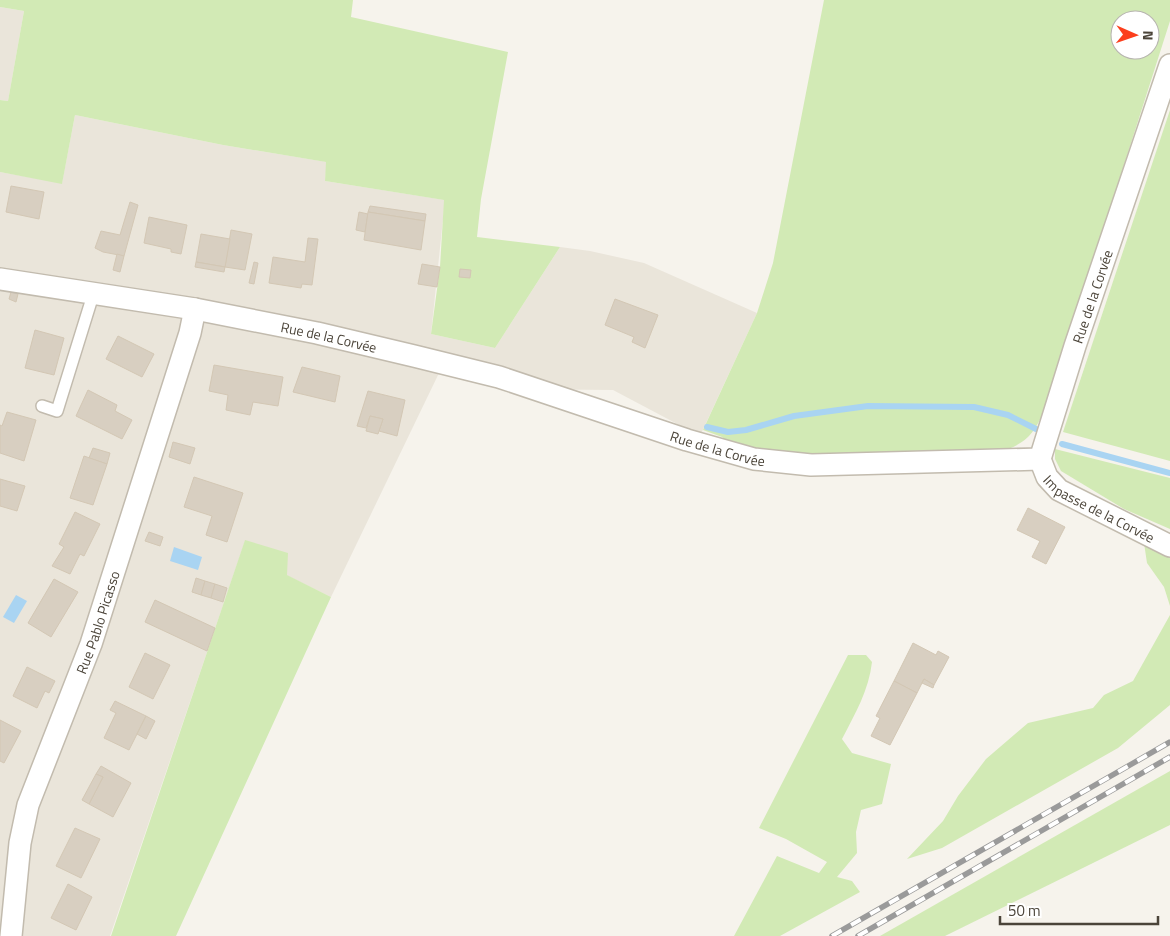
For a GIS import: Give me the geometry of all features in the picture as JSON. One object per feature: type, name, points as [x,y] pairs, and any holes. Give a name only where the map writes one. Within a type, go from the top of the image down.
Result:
[{"type":"street","name":"Rue de la Corvée","points":[[0,279],[93,295],[194,309],[317,333],[500,377],[687,440],[754,459],[811,465],[1040,459],[1075,346],[1170,65]]},
{"type":"street","name":"Rue Pablo Picasso","points":[[11,936],[20,843],[28,805],[91,644],[190,333],[194,309]]},
{"type":"street","name":"Impasse de la Corvée","points":[[1040,459],[1047,477],[1059,490],[1170,546]]},
{"type":"lane","points":[[42,406],[56,411],[93,295]]},
{"type":"shaded area","points":[[0,7],[24,11],[8,101],[0,100]]},
{"type":"shaded area","points":[[75,115],[223,145],[327,162],[325,181],[445,200],[431,334],[495,348],[560,247],[590,251],[644,263],[757,313],[700,436],[613,390],[509,389],[439,373],[331,597],[286,575],[245,541],[110,936],[0,936],[0,172],[62,183]]},
{"type":"green space","points":[[0,0],[353,0],[351,17],[508,52],[481,199],[477,237],[560,247],[495,348],[431,334],[440,267],[444,200],[325,181],[326,162],[223,145],[75,115],[62,184],[0,172],[0,100],[8,101],[24,11],[0,7]]},
{"type":"green space","points":[[824,0],[1170,0],[1170,21],[1160,52],[1160,10],[1110,10],[1110,60],[1158,60],[1047,406],[1032,432],[1023,441],[1008,449],[820,460],[730,444],[722,437],[703,430],[757,313],[773,263]]},
{"type":"green space","points":[[1170,110],[1170,461],[1063,432]]},
{"type":"green space","points":[[1055,449],[1170,478],[1170,529],[1124,509],[1061,471],[1055,459]]},
{"type":"green space","points":[[245,540],[288,553],[287,575],[331,597],[176,936],[111,936]]},
{"type":"green space","points":[[1144,543],[1170,558],[1170,606],[1164,587],[1147,563]]},
{"type":"green space","points":[[1170,615],[1170,705],[1118,748],[942,848],[907,859],[943,821],[958,796],[986,759],[1028,723],[1093,708],[1104,695],[1133,681]]},
{"type":"green space","points":[[848,655],[866,655],[872,662],[865,692],[842,739],[852,753],[891,764],[882,804],[861,810],[856,832],[857,853],[837,877],[852,881],[860,892],[780,936],[734,936],[777,856],[819,873],[827,862],[786,839],[759,828]]},
{"type":"green space","points":[[1170,771],[1170,825],[945,936],[880,936]]},
{"type":"water","points":[[174,547],[202,557],[198,570],[170,561]]},
{"type":"water","points":[[16,595],[27,601],[14,623],[3,617]]},
{"type":"building","points":[[11,186],[44,192],[39,219],[6,212]]},
{"type":"building","points":[[130,202],[138,205],[124,256],[103,252],[95,248],[101,231],[120,235]]},
{"type":"building","points":[[370,206],[426,214],[425,221],[368,212]]},
{"type":"building","points":[[359,212],[368,214],[365,232],[356,230]]},
{"type":"building","points":[[368,212],[425,221],[421,250],[364,240]]},
{"type":"building","points":[[149,217],[187,225],[181,254],[171,252],[171,249],[144,243]]},
{"type":"building","points":[[231,230],[252,234],[245,270],[225,267]]},
{"type":"building","points":[[201,234],[230,239],[225,267],[196,262]]},
{"type":"building","points":[[308,238],[318,239],[312,285],[302,284],[301,288],[269,283],[273,257],[305,262]]},
{"type":"building","points":[[117,254],[124,256],[120,272],[113,270]]},
{"type":"building","points":[[196,262],[225,267],[224,272],[195,267]]},
{"type":"building","points":[[254,262],[258,263],[254,284],[249,283]]},
{"type":"building","points":[[422,264],[440,267],[437,287],[418,284]]},
{"type":"building","points":[[460,269],[471,270],[470,278],[459,277]]},
{"type":"building","points":[[11,292],[18,294],[16,302],[9,299]]},
{"type":"building","points":[[615,299],[658,315],[645,348],[632,342],[634,337],[605,325]]},
{"type":"building","points":[[35,330],[64,338],[54,375],[25,368]]},
{"type":"building","points":[[118,336],[154,354],[142,377],[106,359]]},
{"type":"building","points":[[214,365],[283,377],[278,406],[253,402],[250,415],[226,410],[228,395],[209,391]]},
{"type":"building","points":[[302,367],[340,376],[335,402],[293,392]]},
{"type":"building","points":[[88,390],[117,405],[115,411],[132,420],[122,439],[76,416]]},
{"type":"building","points":[[368,391],[405,400],[397,436],[379,431],[383,419],[370,416],[366,428],[357,426]]},
{"type":"building","points":[[7,412],[36,420],[24,461],[0,453],[0,425],[2,426]]},
{"type":"building","points":[[370,416],[383,419],[378,434],[366,431]]},
{"type":"building","points":[[173,442],[195,448],[190,464],[169,457]]},
{"type":"building","points":[[93,448],[110,453],[107,464],[89,458]]},
{"type":"building","points":[[84,456],[107,464],[93,505],[70,498]]},
{"type":"building","points":[[194,477],[243,493],[227,542],[206,535],[212,516],[184,507]]},
{"type":"building","points":[[0,479],[25,486],[17,511],[0,506]]},
{"type":"building","points":[[1028,508],[1065,527],[1046,564],[1032,557],[1040,541],[1017,530]]},
{"type":"building","points":[[75,512],[100,524],[84,556],[80,554],[70,574],[52,566],[64,547],[59,544]]},
{"type":"building","points":[[149,532],[163,537],[160,546],[145,541]]},
{"type":"building","points":[[196,578],[205,581],[201,595],[192,592]]},
{"type":"building","points":[[54,579],[78,592],[51,637],[28,623]]},
{"type":"building","points":[[205,581],[215,584],[211,598],[201,595]]},
{"type":"building","points":[[215,584],[227,588],[223,602],[211,598]]},
{"type":"building","points":[[155,600],[215,628],[207,651],[145,622]]},
{"type":"building","points":[[913,643],[936,655],[938,651],[949,657],[934,685],[924,679],[917,693],[894,681]]},
{"type":"building","points":[[145,653],[170,665],[153,699],[129,687]]},
{"type":"building","points":[[27,667],[55,681],[49,693],[45,691],[37,708],[13,696]]},
{"type":"building","points":[[924,679],[934,685],[933,688],[922,683]]},
{"type":"building","points":[[894,681],[917,693],[890,745],[871,736],[880,718],[876,716]]},
{"type":"building","points":[[115,701],[146,716],[129,750],[104,738],[116,713],[110,710]]},
{"type":"building","points":[[146,716],[155,721],[146,739],[137,734]]},
{"type":"building","points":[[0,720],[21,731],[4,763],[0,761]]},
{"type":"building","points":[[101,766],[131,783],[113,817],[89,804],[103,777],[96,774]]},
{"type":"building","points":[[96,774],[103,777],[89,804],[82,800]]},
{"type":"building","points":[[75,828],[100,839],[81,878],[56,866]]},
{"type":"building","points":[[68,884],[92,897],[76,930],[51,918]]},
{"type":"waterway","points":[[707,427],[728,432],[746,430],[794,416],[868,406],[974,407],[1008,415],[1036,429]]},
{"type":"waterway","points":[[1062,444],[1170,473]]},
{"type":"railway","points":[[832,936],[1170,742]]},
{"type":"railway","points":[[858,936],[1170,757]]}]
